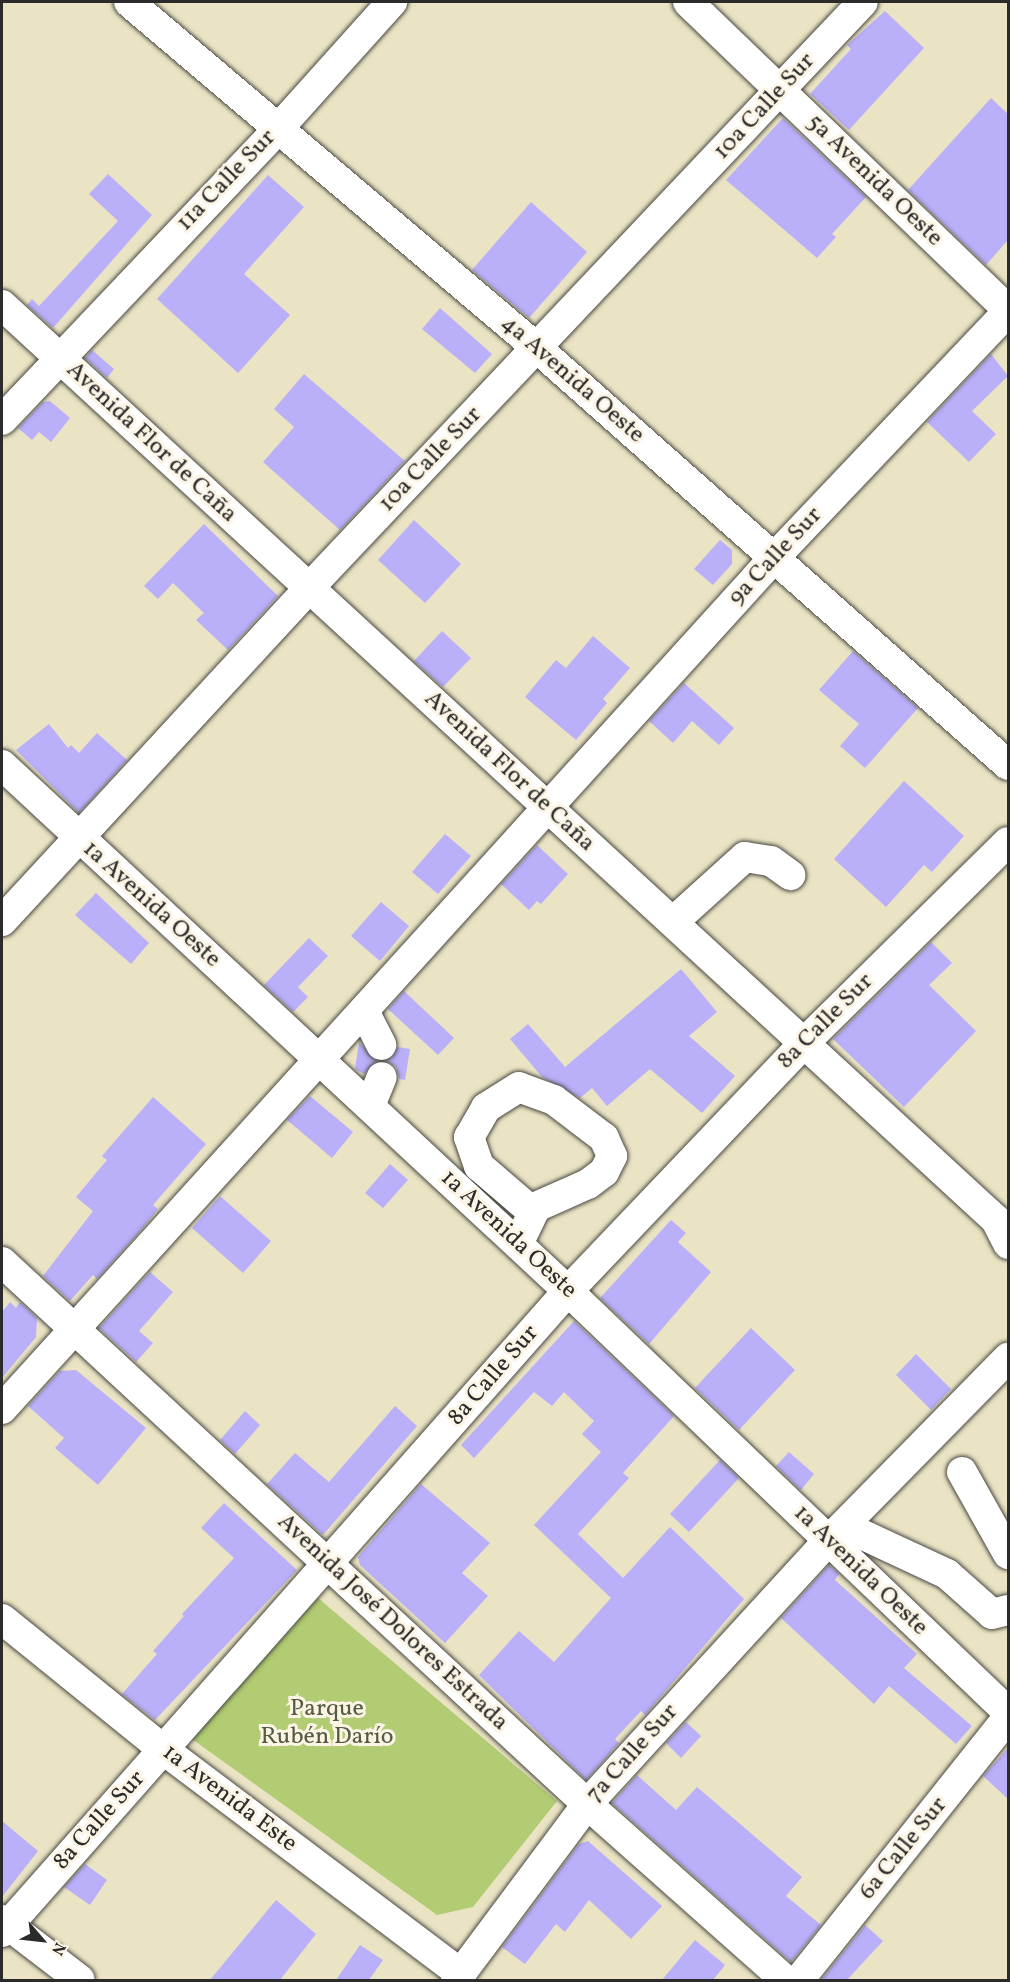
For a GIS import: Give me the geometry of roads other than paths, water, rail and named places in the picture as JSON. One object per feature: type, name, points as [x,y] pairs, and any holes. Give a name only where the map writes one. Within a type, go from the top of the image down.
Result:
[{"type":"street","name":"4a Avenida Oeste","points":[[129,2],[537,348],[1008,765]]},
{"type":"street","name":"11a Calle Sur","points":[[2,420],[58,357],[278,129],[392,2]]},
{"type":"street","name":"5a Avenida Oeste","points":[[688,2],[1008,310]]},
{"type":"street","name":"10a Calle Sur","points":[[2,921],[80,840],[309,588],[782,91],[863,2]]},
{"type":"street","name":"Avenida Flor de Caña","points":[[2,305],[996,1220],[1008,1244]]},
{"type":"street","name":"9a Calle Sur","points":[[2,1409],[76,1331],[774,558],[1008,310]]},
{"type":"street","name":"1a Avenida Oeste","points":[[2,765],[80,840],[321,1060],[568,1291],[836,1533],[1008,1712]]},
{"type":"street","name":"8a Calle Sur","points":[[4,1926],[329,1565],[568,1291],[804,1043],[1008,842]]},
{"type":"street","points":[[673,922],[745,857],[765,858],[790,875]]},
{"type":"street","points":[[364,1011],[381,1045]]},
{"type":"street","points":[[370,1106],[382,1077]]},
{"type":"street","points":[[518,1244],[536,1207],[588,1184],[604,1172],[612,1156],[604,1138],[554,1100],[519,1087],[486,1108],[469,1137],[479,1166],[528,1208],[536,1207]]},
{"type":"street","name":"Avenida José Dolores Estrada","points":[[2,1262],[587,1804],[785,1980]]},
{"type":"street","name":"7a Calle Sur","points":[[458,1977],[587,1804],[836,1533],[1008,1359]]},
{"type":"street","points":[[962,1472],[1008,1554]]},
{"type":"street","points":[[836,1533],[947,1574],[992,1614],[1008,1610]]},
{"type":"street","name":"1a Avenida Este","points":[[2,1619],[164,1750],[458,1977]]},
{"type":"street","name":"6a Calle Sur","points":[[799,1980],[1008,1717]]},
{"type":"street","points":[[4,1926],[80,1980]]},
{"type":"park label","name":"Parque Rubén Darío","points":[[327,1724]]}]
